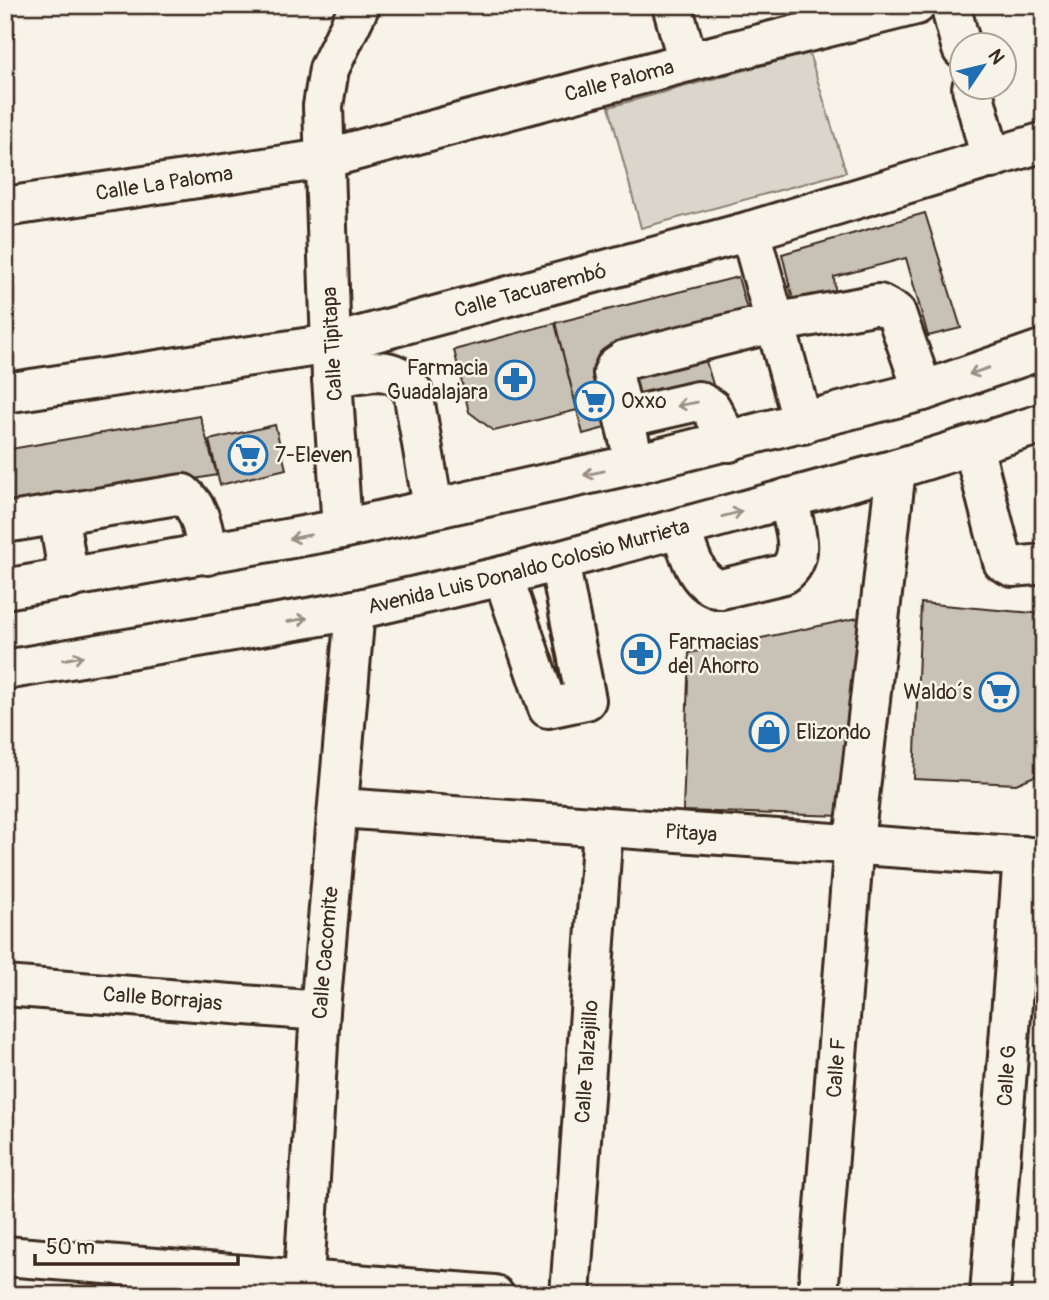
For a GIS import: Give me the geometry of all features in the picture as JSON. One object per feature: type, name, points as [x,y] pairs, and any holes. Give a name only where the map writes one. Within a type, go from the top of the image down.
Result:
[{"type":"street","name":"Calle Tipitapa","points":[[342,529],[332,361],[323,106],[329,69],[360,5]]},
{"type":"street","points":[[672,5],[688,62]]},
{"type":"street","name":"Calle Paloma","points":[[324,159],[688,62],[916,5]]},
{"type":"street","points":[[950,5],[957,32]]},
{"type":"street","points":[[976,102],[991,159]]},
{"type":"street","name":"Calle Tacuarembó","points":[[5,393],[332,361],[1044,142]]},
{"type":"street","name":"Calle La Paloma","points":[[5,207],[324,159]]},
{"type":"street","points":[[750,231],[773,323],[803,424]]},
{"type":"street","points":[[635,464],[613,373],[620,363],[773,323],[879,303],[888,306],[896,313],[923,391]]},
{"type":"street","points":[[5,589],[208,555],[342,529],[635,464],[803,424],[923,391],[1044,349]]},
{"type":"street","points":[[332,361],[393,372],[405,379],[413,393],[433,507]]},
{"type":"street","points":[[624,418],[698,401],[711,408],[729,442]]},
{"type":"street","name":"Avenida Luis Donaldo Colosio Murrieta","points":[[5,670],[355,610],[503,576],[896,469],[1044,423]]},
{"type":"street","points":[[973,446],[1003,562],[1013,567],[1044,564]]},
{"type":"street","name":"Calle F","points":[[818,1295],[854,842],[896,469]]},
{"type":"street","points":[[5,523],[183,494],[200,514],[208,555]]},
{"type":"street","points":[[680,528],[699,576],[712,588],[721,589],[784,574],[792,568],[798,555],[788,498]]},
{"type":"street","points":[[58,513],[69,579]]},
{"type":"street","points":[[503,576],[548,708],[586,700],[559,561]]},
{"type":"street","name":"Calle Cacomite","points":[[304,1288],[320,1011],[340,808],[355,610]]},
{"type":"street","name":"Pitaya","points":[[340,808],[603,828],[854,842],[1034,857]]},
{"type":"street","name":"Calle Talzajillo","points":[[570,1295],[603,828]]},
{"type":"street","name":"Calle G","points":[[990,1295],[1034,857]]},
{"type":"street","name":"Calle Borrajas","points":[[5,986],[320,1011]]},
{"type":"street","points":[[5,1256],[304,1288],[494,1295]]},
{"type":"shaded area","points":[[809,53],[846,172],[641,228],[609,107]]},
{"type":"building","points":[[925,213],[961,328],[928,336],[906,258],[834,277],[836,300],[796,312],[782,254]]},
{"type":"building","points":[[738,277],[751,324],[598,359],[616,425],[583,434],[555,323]]},
{"type":"building","name":"Farmacia Guadalajara","points":[[555,323],[577,410],[494,431],[469,412],[454,350]]},
{"type":"building","points":[[704,355],[715,391],[638,414],[627,378]]},
{"type":"building","points":[[200,416],[217,475],[5,514],[5,450]]},
{"type":"building","name":"7-Eleven","points":[[275,425],[286,469],[220,485],[209,440]]},
{"type":"building","points":[[921,603],[1044,614],[1044,772],[1016,784],[914,779]]},
{"type":"building","name":"Elizondo","points":[[862,617],[844,816],[683,811],[689,653]]},
{"type":"place","name":"Farmacia Guadalajara","points":[[515,380]]},
{"type":"place","name":"Oxxo","points":[[594,401]]},
{"type":"place","name":"7-Eleven","points":[[248,455]]},
{"type":"place","name":"Farmacias del Ahorro","points":[[641,654]]},
{"type":"place","name":"Waldo´s","points":[[999,692]]},
{"type":"place","name":"Elizondo","points":[[769,732]]}]
